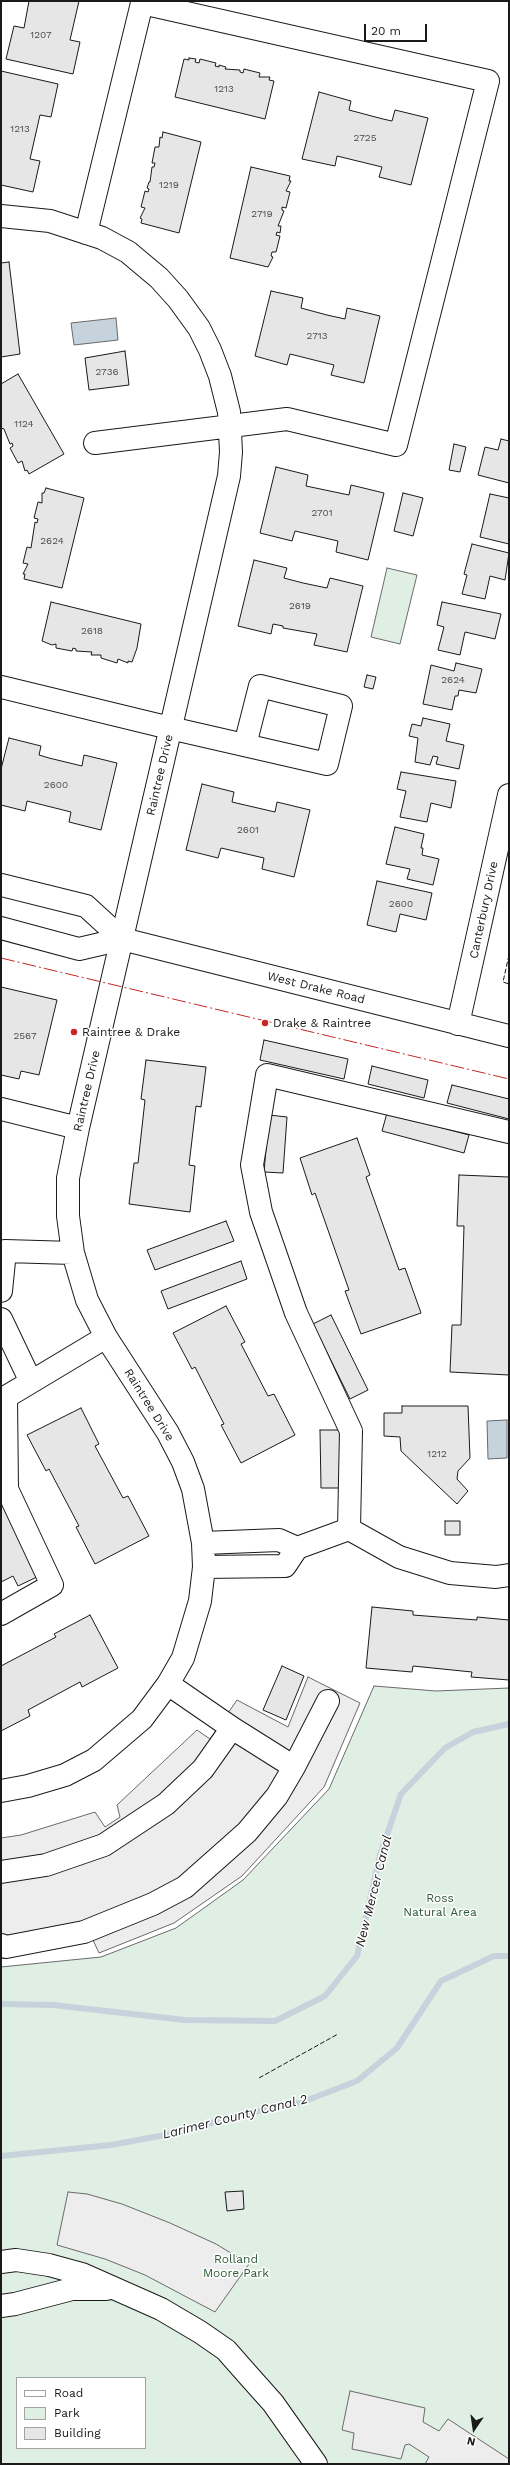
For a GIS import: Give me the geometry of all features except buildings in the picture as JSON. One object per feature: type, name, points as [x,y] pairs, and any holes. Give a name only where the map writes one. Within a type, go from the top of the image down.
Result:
[{"type":"street","points":[[86,232],[142,3],[488,81],[396,445],[287,420],[95,443]]},
{"type":"street","name":"Raintree Drive","points":[[1,216],[15,216],[64,225],[102,238],[128,252],[159,278],[178,299],[199,328],[210,350],[220,376],[230,426],[229,476],[78,1128],[68,1178],[68,1216],[73,1253],[87,1300],[106,1337],[168,1434],[183,1462],[193,1489],[203,1544],[204,1567],[200,1601],[192,1633],[183,1658],[168,1684],[142,1719],[94,1760],[64,1775],[28,1786],[1,1791]]},
{"type":"street","points":[[1,687],[170,728],[327,764],[341,706],[260,686],[245,745]]},
{"type":"street","name":"Canterbury Drive","points":[[458,1024],[508,802]]},
{"type":"street","name":"West Drake Road","points":[[1,885],[86,906],[122,939]]},
{"type":"street","name":"West Drake Road","points":[[1,928],[79,949],[122,939],[509,1036]]},
{"type":"street","points":[[350,1529],[351,1430],[296,1313],[261,1212],[252,1166],[267,1075],[509,1132]]},
{"type":"street","points":[[1,1109],[78,1128]]},
{"type":"street","points":[[1,1291],[5,1250],[73,1253]]},
{"type":"street","points":[[1,1319],[31,1382]]},
{"type":"street","points":[[1,1614],[52,1585],[7,1489],[6,1397],[106,1337]]},
{"type":"street","points":[[204,1567],[285,1566],[297,1548],[350,1529],[399,1557],[450,1573],[496,1577],[509,1575]]},
{"type":"street","points":[[203,1544],[279,1540],[297,1548]]},
{"type":"street","points":[[168,1684],[232,1728],[294,1767]]},
{"type":"street","points":[[1,1945],[6,1947],[84,1932],[119,1920],[185,1887],[247,1832],[277,1796],[294,1767],[328,1701]]},
{"type":"street","points":[[1,1872],[46,1865],[104,1845],[166,1804],[204,1769],[232,1728]]},
{"type":"street","points":[[1,2262],[16,2260],[82,2274],[161,2309],[226,2350],[273,2403],[316,2464]]},
{"type":"street","points":[[1,2306],[15,2304],[72,2289],[116,2289]]},
{"type":"green space","points":[[387,568],[417,575],[400,644],[371,637]]},
{"type":"green space","points":[[374,1686],[436,1691],[509,1688],[509,2464],[1,2464],[1,1967],[101,1957],[176,1928],[243,1880],[329,1789]]},
{"type":"shaded area","points":[[116,318],[118,340],[74,345],[71,323]]},
{"type":"shaded area","points":[[507,1420],[507,1458],[488,1459],[487,1421]]},
{"type":"shaded area","points":[[308,1677],[360,1703],[324,1787],[242,1876],[174,1923],[99,1953],[93,1940],[1,1956],[1,1838],[21,1835],[95,1812],[105,1827],[120,1817],[117,1805],[197,1730],[210,1739],[237,1700],[288,1727]]},
{"type":"shaded area","points":[[68,2192],[87,2194],[122,2204],[170,2223],[216,2244],[249,2264],[215,2312],[145,2275],[105,2259],[57,2245]]},
{"type":"shaded area","points":[[350,2391],[425,2408],[423,2422],[439,2431],[448,2419],[509,2459],[509,2464],[425,2464],[429,2457],[409,2444],[405,2445],[401,2459],[352,2449],[354,2433],[342,2430]]},
{"type":"waterway","name":"New Mercer Canal","points":[[1,2004],[53,2005],[185,2020],[275,2021],[325,1996],[357,1956],[380,1855],[401,1794],[445,1748],[473,1732],[509,1724]]},
{"type":"waterway","name":"Larimer County Canal 2","points":[[1,2156],[111,2145],[181,2132],[242,2114],[300,2103],[357,2081],[397,2048],[441,1981],[494,1956],[509,1956]]},
{"type":"fence","points":[[509,955],[503,982],[509,984]]},
{"type":"fence","points":[[259,2078],[338,2034]]},
{"type":"power","points":[[1,958],[509,1079]]},
{"type":"place","name":"Drake & Raintree","points":[[265,1023]]},
{"type":"place","name":"Raintree & Drake","points":[[74,1032]]},
{"type":"park label","name":"Ross Natural Area","points":[[440,1905]]},
{"type":"park label","name":"Rolland Moore Park","points":[[236,2266]]}]
